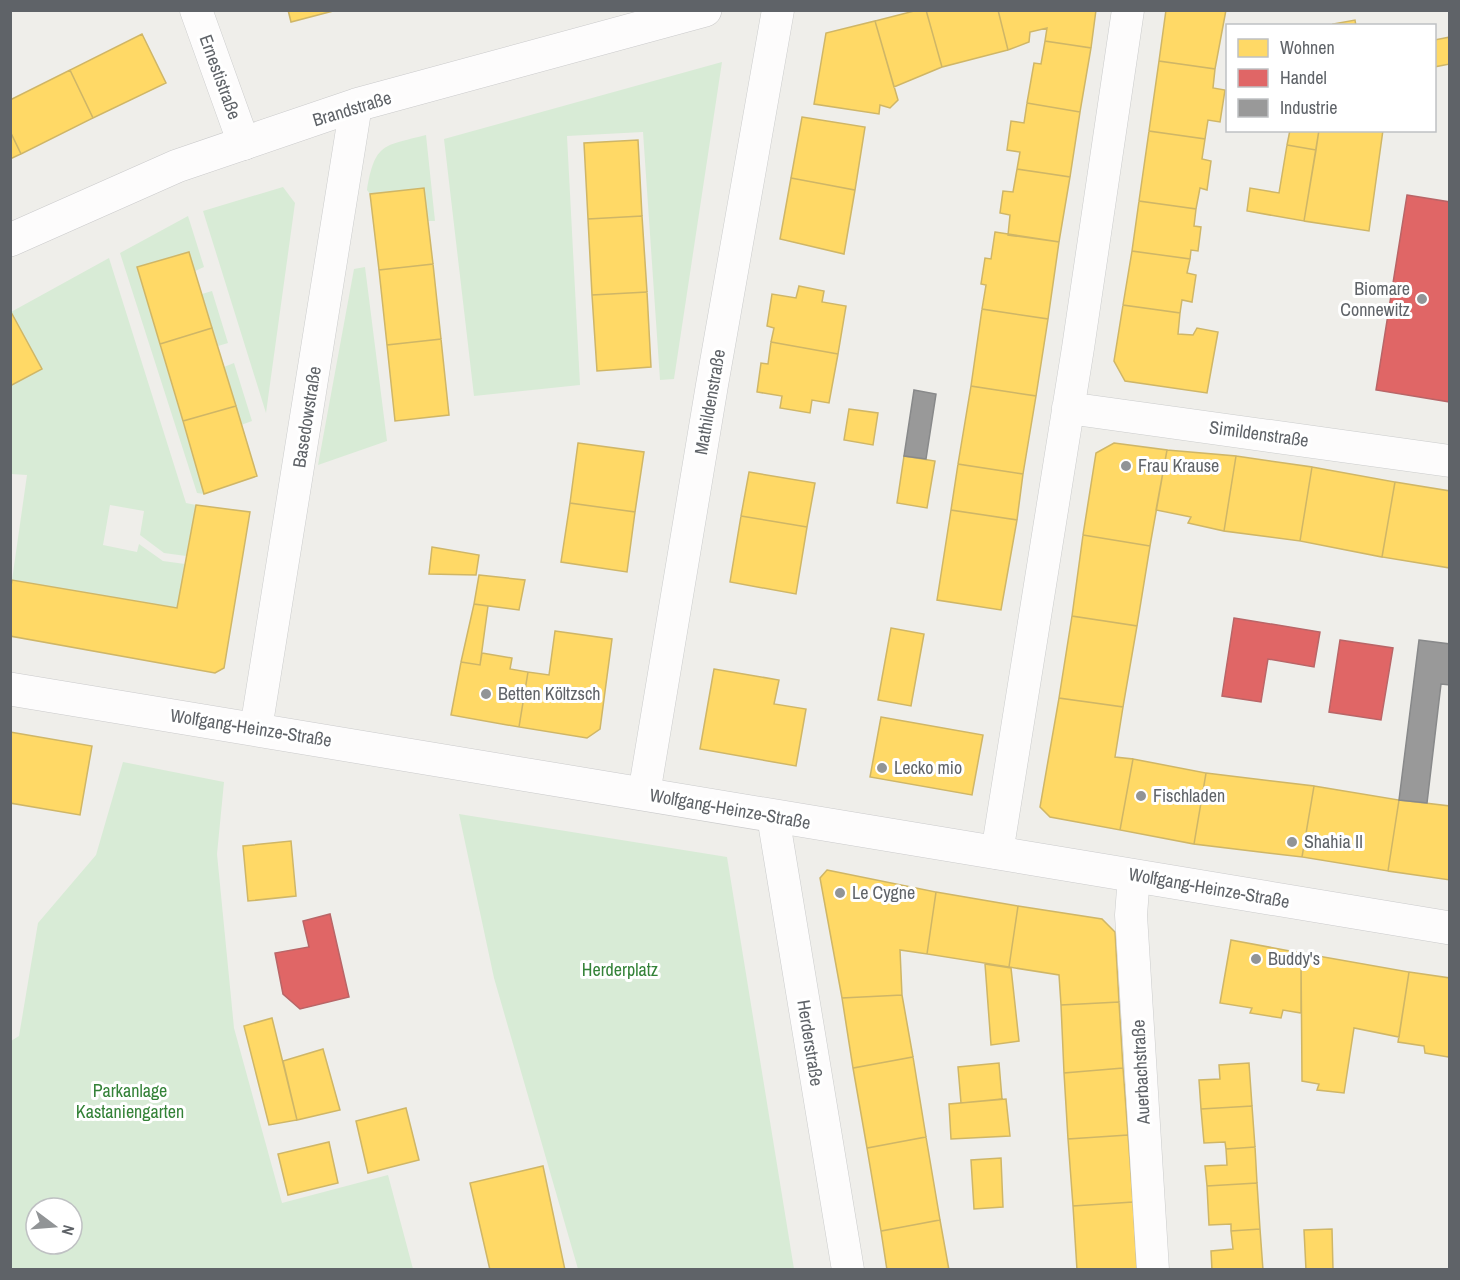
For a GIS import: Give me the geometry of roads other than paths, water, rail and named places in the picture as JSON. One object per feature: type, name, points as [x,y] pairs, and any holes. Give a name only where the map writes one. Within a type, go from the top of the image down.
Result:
[{"type":"main road","name":"Brandstraße","points":[[10,240],[177,166],[356,105],[705,10]]},
{"type":"main road","name":"Wolfgang-Heinze-Straße","points":[[10,689],[1449,928]]},
{"type":"street","name":"Ernestistraße","points":[[195,10],[244,144]]},
{"type":"street","name":"Mathildenstraße","points":[[644,794],[778,10]]},
{"type":"street","points":[[997,853],[1068,408],[1128,10]]},
{"type":"street","name":"Basedowstraße","points":[[256,729],[356,105]]},
{"type":"street","name":"Simildenstraße","points":[[1068,408],[1449,461]]},
{"type":"street","name":"Herderstraße","points":[[773,816],[848,1269]]},
{"type":"street","name":"Auerbachstraße","points":[[1134,876],[1131,915],[1152,1269]]},
{"type":"place","name":"Biomare Connewitz","points":[[1422,299]]},
{"type":"place","name":"Frau Krause","points":[[1126,466]]},
{"type":"place","name":"Betten Költzsch","points":[[486,694]]},
{"type":"place","name":"Lecko mio","points":[[882,768]]},
{"type":"place","name":"Fischladen","points":[[1141,796]]},
{"type":"place","name":"Shahia II","points":[[1292,842]]},
{"type":"place","name":"Le Cygne","points":[[840,893]]},
{"type":"place","name":"Buddy's","points":[[1256,959]]},
{"type":"park label","name":"Herderplatz","points":[[620,970]]},
{"type":"park label","name":"Parkanlage Kastaniengarten","points":[[130,1101]]}]
